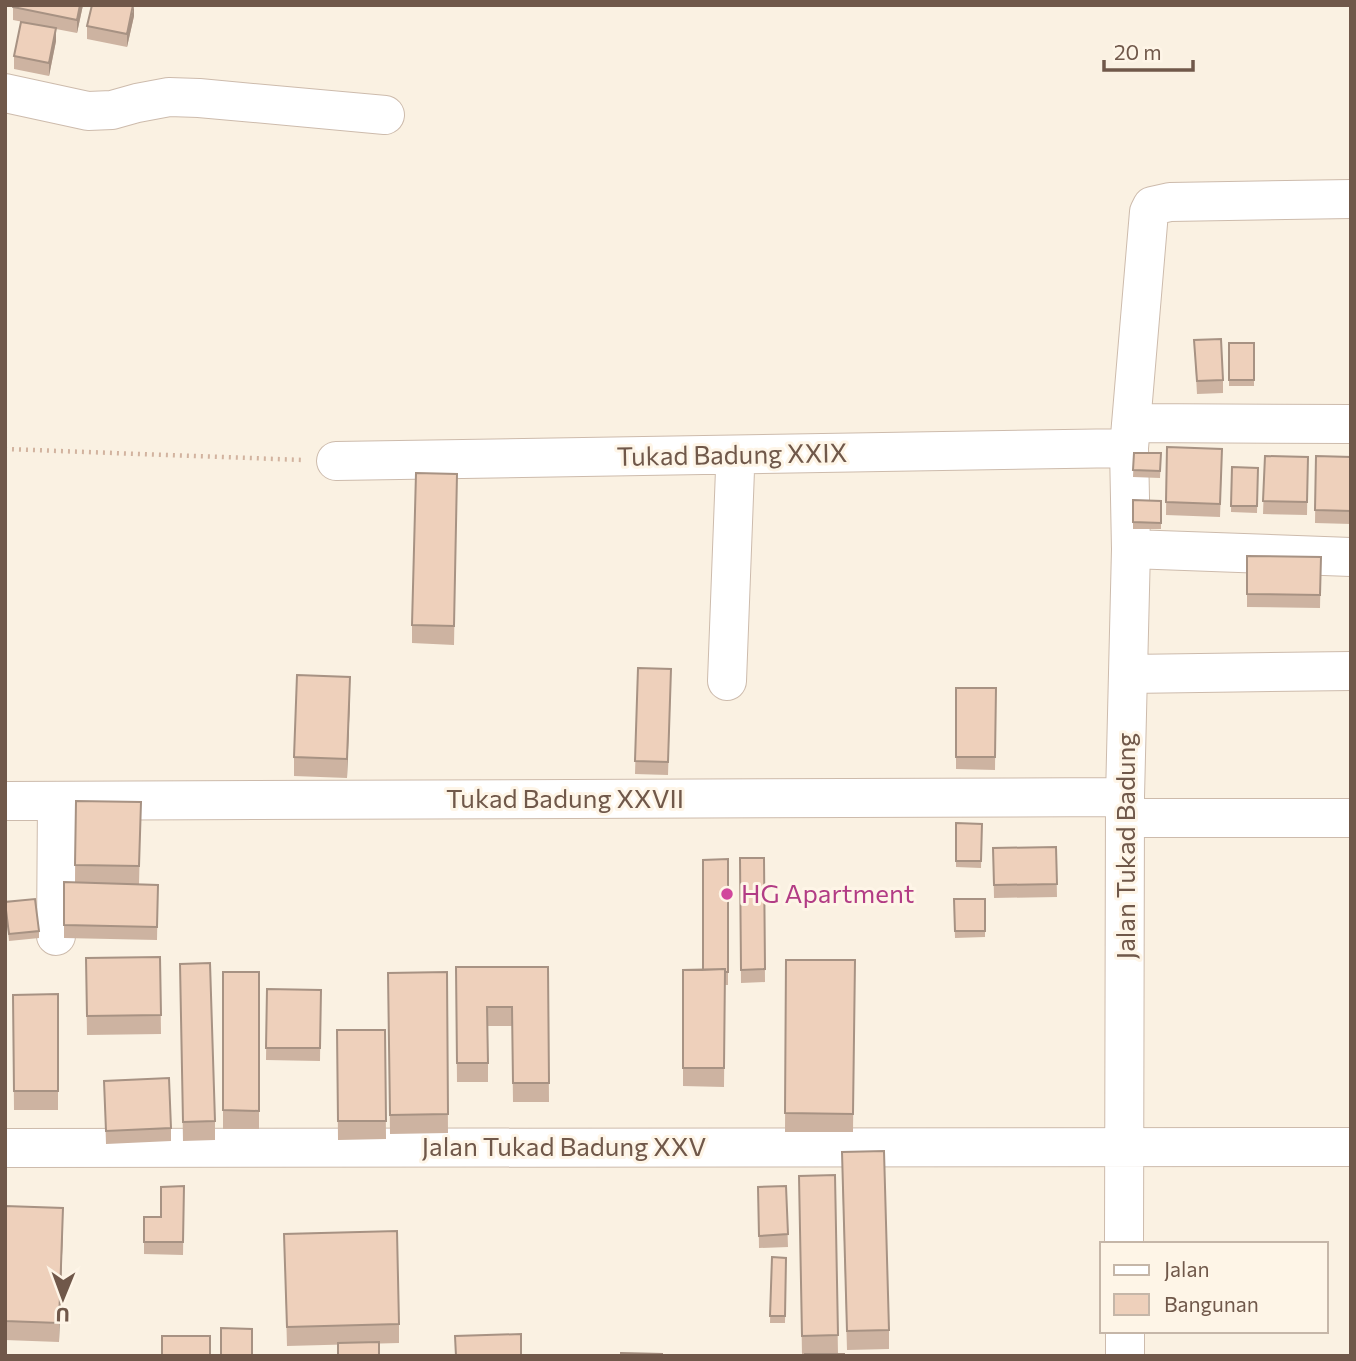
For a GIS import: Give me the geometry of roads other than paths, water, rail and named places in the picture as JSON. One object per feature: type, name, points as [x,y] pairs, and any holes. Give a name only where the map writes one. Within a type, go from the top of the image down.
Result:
[{"type":"street","points":[[5,93],[88,111],[112,110],[169,97],[385,115]]},
{"type":"street","name":"Jalan Tukad Badung","points":[[1124,1242],[1125,807],[1130,435],[1150,208],[1156,204],[1170,202],[1351,199]]},
{"type":"street","name":"Tukad Badung XXIX","points":[[336,461],[732,455],[1351,424]]},
{"type":"street","points":[[727,681],[735,470],[732,455]]},
{"type":"street","points":[[1130,549],[1351,557]]},
{"type":"street","points":[[1128,674],[1351,671]]},
{"type":"street","name":"Tukad Badung XXVII","points":[[5,801],[1125,807],[1351,818]]},
{"type":"street","points":[[56,936],[57,801]]},
{"type":"street","name":"Jalan Tukad Badung XXV","points":[[5,1148],[1351,1147]]},
{"type":"street","points":[[1125,1333],[1125,1356]]},
{"type":"place","name":"HG Apartment","points":[[727,894]]}]
